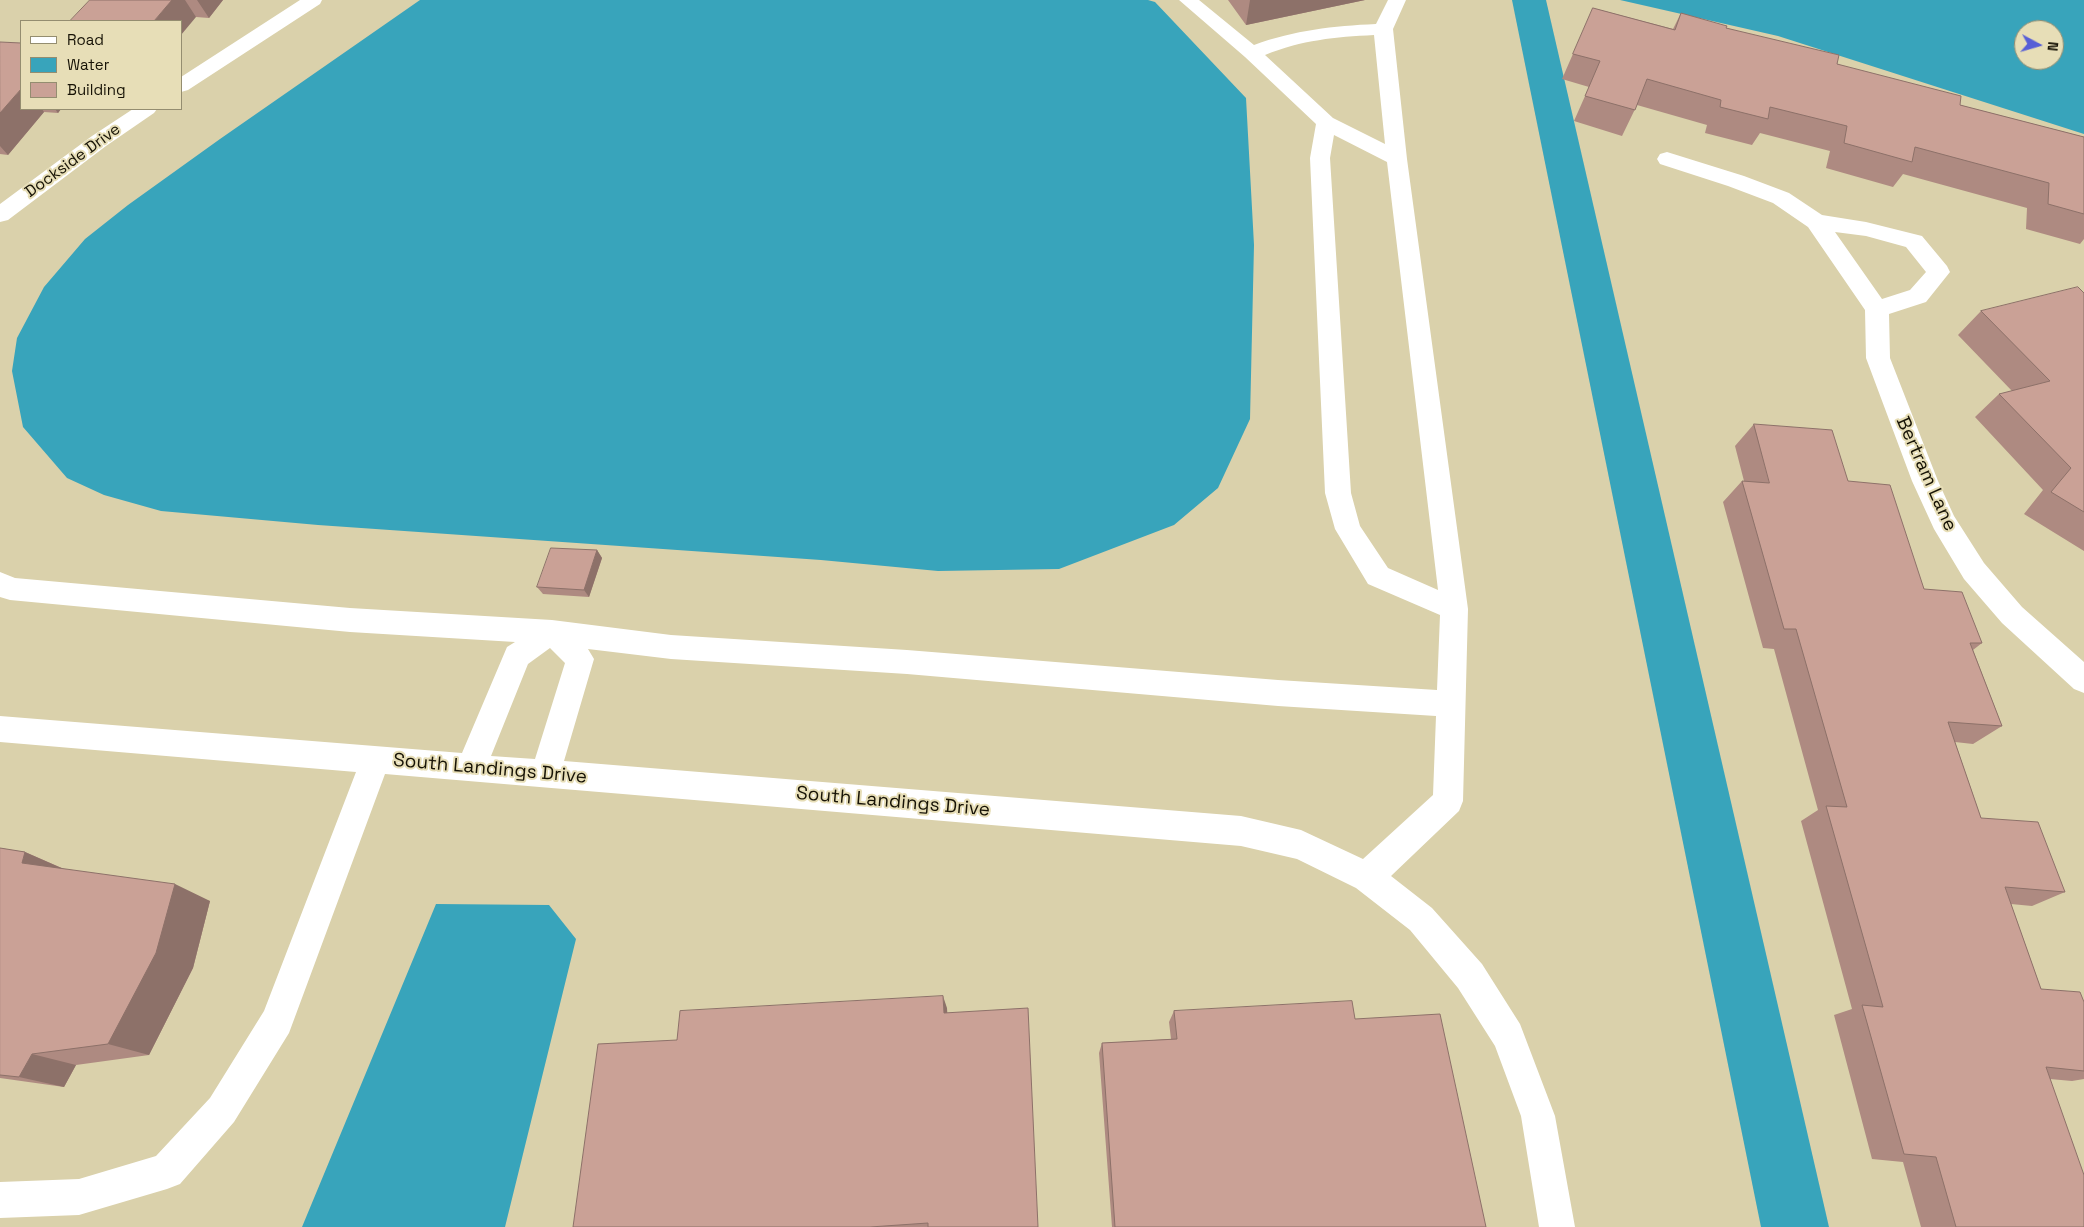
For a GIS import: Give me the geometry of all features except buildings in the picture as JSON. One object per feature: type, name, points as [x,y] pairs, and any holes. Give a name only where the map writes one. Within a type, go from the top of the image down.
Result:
[{"type":"street","points":[[182,85],[313,0]]},
{"type":"street","points":[[1188,0],[1252,53],[1326,123],[1397,159]]},
{"type":"street","points":[[1367,877],[1448,801],[1454,610],[1397,159],[1384,29],[1397,0]]},
{"type":"street","points":[[1252,53],[1283,41],[1326,32],[1384,29]]},
{"type":"street","name":"Dockside Drive","points":[[0,214],[99,140],[145,110]]},
{"type":"street","points":[[1326,123],[1320,158],[1338,493],[1348,529],[1378,576],[1454,610]]},
{"type":"street","points":[[1667,159],[1736,181],[1781,198],[1816,222],[1877,309],[1918,296],[1939,272],[1914,241],[1866,229],[1816,222]]},
{"type":"street","name":"Bertram Lane","points":[[1877,309],[1878,358],[1925,481],[1943,521],[1974,571],[2012,615],[2084,680]]},
{"type":"street","points":[[0,583],[10,589],[350,620],[552,632],[671,647],[907,662],[1278,693],[1451,704]]},
{"type":"street","points":[[471,768],[517,656],[552,632]]},
{"type":"street","points":[[545,774],[580,659],[552,632]]},
{"type":"street","name":"South Landings Drive","points":[[0,729],[1241,831],[1301,846],[1367,877],[1421,919],[1470,976],[1508,1036],[1538,1116],[1557,1227]]},
{"type":"street","points":[[0,1200],[79,1196],[167,1171],[222,1110],[277,1021],[375,760]]},
{"type":"water","points":[[420,0],[1148,0],[1155,2],[1246,98],[1254,245],[1250,419],[1218,488],[1174,525],[1059,569],[938,571],[821,560],[318,525],[161,511],[104,495],[67,478],[23,427],[12,371],[17,338],[44,287],[85,239],[128,205]]},
{"type":"water","points":[[1620,0],[2084,0],[2084,134],[1778,36]]},
{"type":"water","points":[[436,904],[549,905],[576,939],[505,1227],[302,1227]]},
{"type":"waterway","points":[[1529,0],[1795,1227]]}]
